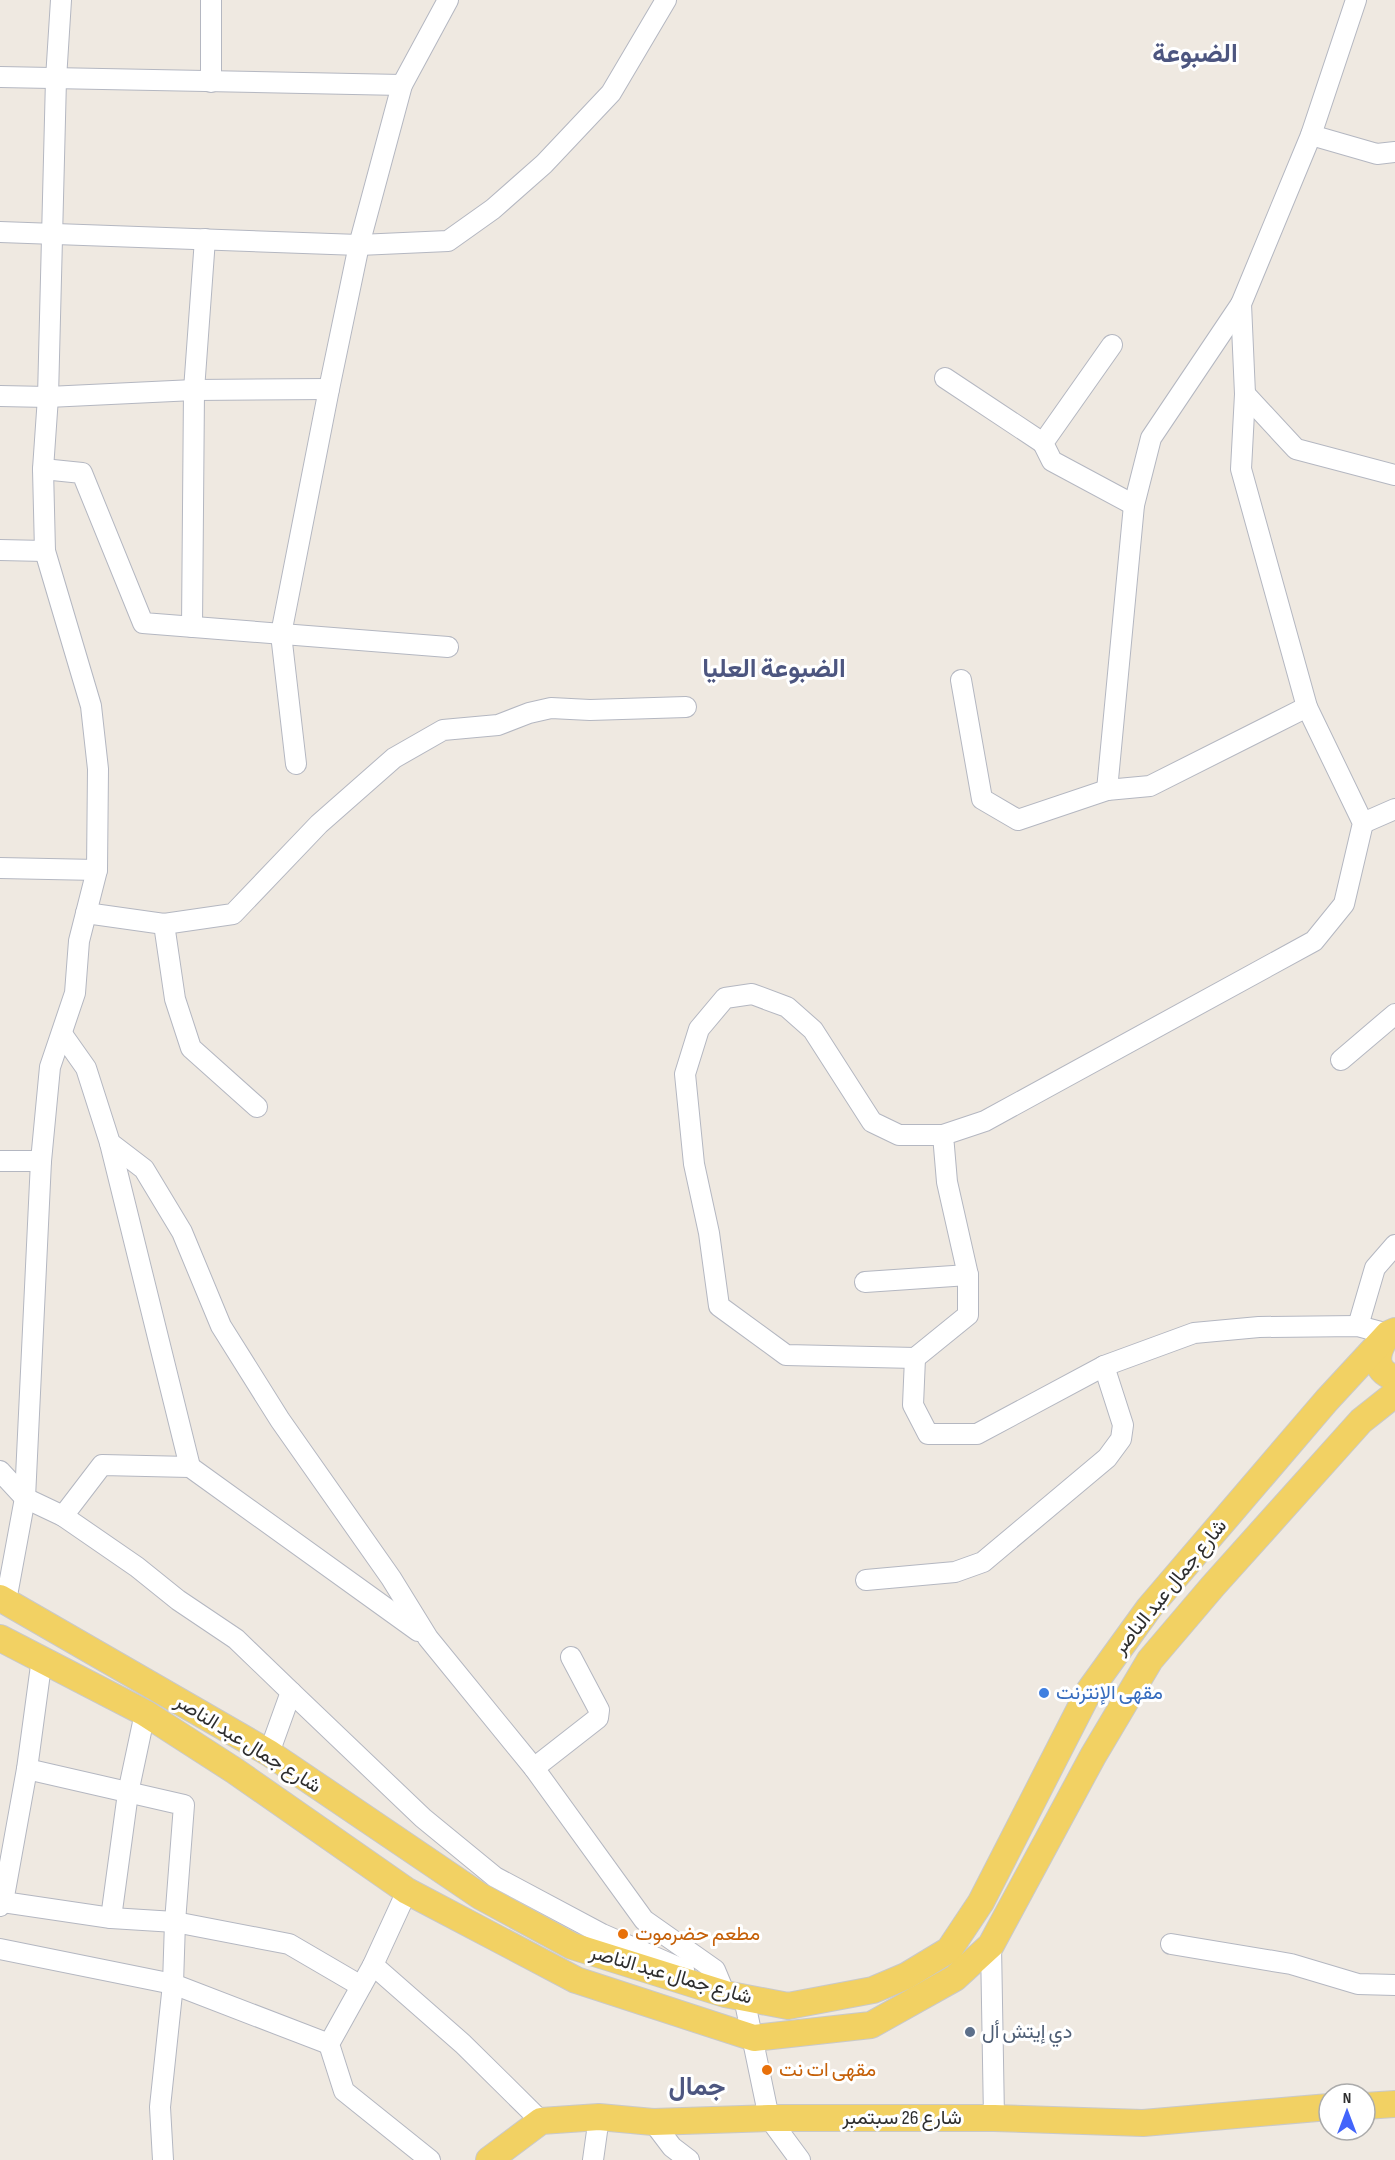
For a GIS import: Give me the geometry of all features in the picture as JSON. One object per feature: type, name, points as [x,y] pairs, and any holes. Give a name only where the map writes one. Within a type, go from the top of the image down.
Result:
[{"type":"main road","points":[[1393,1333],[1377,1354],[1378,1363],[1383,1370],[1395,1378]]},
{"type":"main road","name":"شارع جمال عبد الناصر","points":[[3,1600],[269,1753],[480,1896],[572,1946],[729,1992],[788,2006],[873,1990],[906,1976],[949,1950],[981,1902],[1096,1682],[1164,1590],[1327,1400],[1393,1333]]},
{"type":"main road","name":"شارع جمال عبد الناصر","points":[[0,1638],[146,1713],[235,1771],[407,1890],[576,1980],[754,2038],[871,2025],[955,1978],[992,1946],[1093,1756],[1150,1660],[1361,1421],[1395,1394]]},
{"type":"main road","points":[[1377,2105],[1395,2104]]},
{"type":"main road","name":"شارع 26 سبتمبر","points":[[541,2121],[599,2117],[653,2122],[770,2118],[994,2118],[1143,2123],[1317,2108]]},
{"type":"main road","points":[[489,2160],[541,2121]]},
{"type":"street","points":[[3,1600],[25,1498],[41,1161],[50,1067],[75,993],[79,941],[97,870],[98,769],[91,706],[45,551],[43,469],[48,397],[56,79],[61,0]]},
{"type":"street","points":[[211,0],[211,82]]},
{"type":"street","points":[[296,764],[281,634],[329,389],[358,245],[402,85],[448,0]]},
{"type":"street","points":[[0,232],[358,245],[448,241],[493,209],[544,164],[611,93],[666,0]]},
{"type":"street","points":[[1107,790],[1134,505],[1151,438],[1241,304],[1311,135],[1356,0]]},
{"type":"street","points":[[0,77],[402,85]]},
{"type":"street","points":[[1311,135],[1377,154],[1395,152]]},
{"type":"street","points":[[192,627],[194,390],[205,239]]},
{"type":"street","points":[[943,1135],[947,1182],[968,1275],[968,1315],[915,1358],[786,1355],[719,1306],[709,1233],[694,1164],[685,1074],[699,1029],[725,998],[752,994],[787,1007],[813,1030],[872,1122],[899,1135],[943,1135],[985,1121],[1314,940],[1344,904],[1362,823],[1307,707],[1241,469],[1245,394],[1241,304]]},
{"type":"street","points":[[1043,442],[1112,345]]},
{"type":"street","points":[[945,378],[1043,442],[1052,461],[1134,505]]},
{"type":"street","points":[[0,396],[48,397],[194,390],[329,389]]},
{"type":"street","points":[[1245,394],[1296,449],[1395,475]]},
{"type":"street","points":[[43,469],[82,473],[143,623],[448,647]]},
{"type":"street","points":[[0,550],[45,551]]},
{"type":"street","points":[[961,680],[982,800],[1018,820],[1107,790],[1150,786],[1307,707]]},
{"type":"street","points":[[86,913],[164,924],[233,914],[319,824],[394,758],[442,730],[498,725],[551,708],[590,710],[686,707]]},
{"type":"street","points":[[1362,823],[1395,809]]},
{"type":"street","points":[[0,868],[97,870]]},
{"type":"street","points":[[164,924],[175,999],[191,1048],[257,1107]]},
{"type":"street","points":[[1341,1060],[1395,1014]]},
{"type":"street","points":[[62,1034],[86,1068],[110,1143],[190,1467]]},
{"type":"street","points":[[110,1143],[144,1169],[182,1232],[222,1326],[280,1420],[391,1578],[428,1638],[534,1768],[644,1920],[715,1970],[754,2038],[770,2118],[800,2160]]},
{"type":"street","points":[[0,1161],[41,1161]]},
{"type":"street","points":[[1358,1326],[1376,1268],[1395,1245]]},
{"type":"street","points":[[865,1282],[968,1275]]},
{"type":"street","points":[[915,1358],[913,1405],[928,1434],[976,1434],[1104,1366],[1194,1334],[1259,1327],[1358,1326],[1393,1333]]},
{"type":"street","points":[[866,1580],[955,1572],[982,1562],[1107,1458],[1121,1439],[1123,1425],[1104,1366]]},
{"type":"street","points":[[63,1516],[102,1465],[190,1467],[428,1638]]},
{"type":"street","points":[[0,1471],[25,1498],[63,1516],[137,1567],[178,1600],[236,1639],[423,1818],[495,1877],[602,1934],[729,1992]]},
{"type":"street","points":[[42,1658],[27,1769],[2,1904],[111,1918],[175,1922],[289,1944],[361,1986]]},
{"type":"street","points":[[534,1768],[598,1718],[598,1710],[571,1658]]},
{"type":"street","points":[[269,1753],[291,1692]]},
{"type":"street","points":[[111,1918],[128,1794],[146,1713]]},
{"type":"street","points":[[27,1769],[184,1805],[175,1922],[173,1984],[160,2107],[163,2160]]},
{"type":"street","points":[[407,1890],[372,1965],[329,2044],[344,2091],[430,2160]]},
{"type":"street","points":[[1171,1944],[1291,1965],[1358,1984],[1395,1985]]},
{"type":"street","points":[[992,1946],[994,2118]]},
{"type":"street","points":[[0,1949],[173,1984],[329,2044]]},
{"type":"street","points":[[372,1965],[464,2044],[541,2121]]},
{"type":"street","points":[[593,2160],[599,2117]]},
{"type":"street","points":[[653,2122],[672,2147],[689,2160]]},
{"type":"place","name":"مقهى الإنترنت","points":[[1044,1693]]},
{"type":"place","name":"مطعم حضرموت","points":[[623,1934]]},
{"type":"place","name":"دي إيتش أل","points":[[970,2032]]},
{"type":"place","name":"مقهى ات نت","points":[[767,2070]]},
{"type":"district","name":"الضبوعة","points":[[1195,54]]},
{"type":"district","name":"الضبوعة العليا","points":[[774,669]]},
{"type":"district","name":"جمال","points":[[697,2087]]}]
